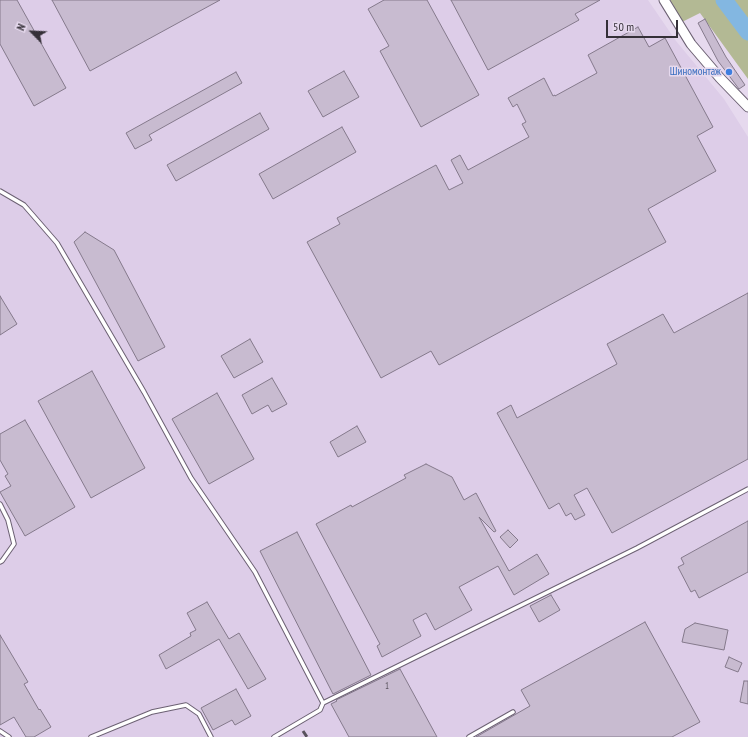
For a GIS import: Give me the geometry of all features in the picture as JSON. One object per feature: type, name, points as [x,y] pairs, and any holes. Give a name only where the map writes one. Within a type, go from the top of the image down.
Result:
[{"type":"street","points":[[664,0],[691,44],[720,78],[748,106]]},
{"type":"lane","points":[[0,191],[24,205],[57,243],[144,392],[191,478],[255,572],[323,704]]},
{"type":"lane","points":[[274,737],[320,710],[323,704],[637,548],[748,489]]},
{"type":"lane","points":[[0,504],[8,520],[14,544],[0,562]]},
{"type":"lane","points":[[91,737],[152,712],[186,705],[199,714],[211,737]]},
{"type":"lane","points":[[469,737],[513,712]]},
{"type":"lane","points":[[0,731],[9,737]]},
{"type":"shaded area","points":[[0,0],[648,0],[676,41],[724,99],[748,137],[748,737],[0,737]]},
{"type":"green space","points":[[670,0],[748,0],[748,79],[700,13],[682,22]]},
{"type":"building","points":[[0,0],[17,0],[66,88],[34,106],[0,44]]},
{"type":"building","points":[[52,0],[220,0],[90,71]]},
{"type":"building","points":[[384,0],[427,0],[479,95],[421,127],[380,51],[389,46],[368,9]]},
{"type":"building","points":[[451,0],[600,0],[575,14],[579,20],[488,70]]},
{"type":"building","points":[[705,19],[726,57],[745,85],[739,89],[718,61],[698,23]]},
{"type":"building","points":[[638,27],[649,47],[665,38],[713,127],[697,136],[716,171],[648,209],[666,242],[439,365],[431,351],[381,378],[307,242],[340,224],[337,218],[436,165],[449,190],[463,183],[451,160],[460,155],[468,170],[529,137],[522,124],[526,122],[517,104],[513,107],[508,98],[544,78],[553,96],[555,96],[597,73],[588,55]]},
{"type":"building","points":[[344,71],[359,97],[323,117],[308,91]]},
{"type":"building","points":[[236,72],[242,83],[149,135],[152,140],[135,149],[126,133]]},
{"type":"building","points":[[260,113],[269,129],[176,181],[167,165]]},
{"type":"building","points":[[342,127],[356,152],[273,199],[259,174]]},
{"type":"building","points":[[85,232],[114,250],[165,347],[138,361],[74,242]]},
{"type":"building","points":[[748,293],[748,459],[612,533],[587,488],[574,495],[585,515],[575,520],[571,513],[566,516],[559,503],[549,509],[497,413],[511,405],[517,418],[617,364],[607,344],[663,314],[674,333]]},
{"type":"building","points":[[0,296],[17,324],[0,335]]},
{"type":"building","points":[[250,339],[263,362],[234,378],[221,356]]},
{"type":"building","points":[[92,371],[145,468],[91,498],[38,401]]},
{"type":"building","points":[[272,378],[287,404],[272,412],[268,405],[252,414],[242,395]]},
{"type":"building","points":[[217,393],[254,459],[209,484],[172,419]]},
{"type":"building","points":[[25,420],[75,507],[25,536],[0,492],[11,486],[5,476],[8,474],[0,460],[0,434]]},
{"type":"building","points":[[357,426],[366,442],[338,457],[330,442]]},
{"type":"building","points":[[426,464],[452,477],[464,500],[476,493],[496,531],[494,532],[479,517],[509,571],[537,554],[549,574],[514,595],[498,566],[459,587],[472,610],[435,630],[426,613],[413,620],[421,636],[382,657],[377,646],[380,644],[316,524],[351,505],[352,507],[406,478],[404,475]]},
{"type":"building","points":[[748,521],[748,572],[699,598],[695,590],[691,592],[678,567],[684,564],[681,558]]},
{"type":"building","points":[[508,530],[518,540],[510,548],[500,537]]},
{"type":"building","points":[[297,532],[371,675],[333,694],[260,551]]},
{"type":"building","points":[[551,595],[560,610],[539,622],[530,606]]},
{"type":"building","points":[[207,602],[229,639],[239,633],[266,679],[248,689],[219,639],[166,669],[159,655],[191,636],[190,633],[196,630],[187,613]]},
{"type":"building","points":[[645,622],[700,722],[672,737],[476,737],[530,706],[521,690]]},
{"type":"building","points":[[695,623],[728,630],[724,650],[682,642],[685,629]]},
{"type":"building","points":[[0,635],[28,682],[24,684],[51,727],[34,737],[26,737],[14,717],[0,725]]},
{"type":"building","points":[[729,657],[742,663],[738,672],[725,667]]},
{"type":"building","points":[[400,669],[437,737],[349,737],[331,704],[337,701],[336,700]]},
{"type":"building","points":[[744,681],[748,681],[748,704],[740,702]]},
{"type":"building","points":[[236,689],[251,716],[235,725],[232,720],[213,730],[201,708]]},
{"type":"waterway","points":[[724,0],[748,32]]},
{"type":"railway","points":[[303,731],[307,737]]},
{"type":"place","name":"Шиномонтаж","points":[[729,72]]}]
